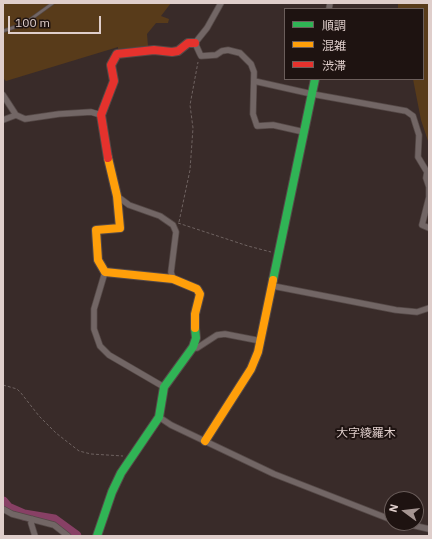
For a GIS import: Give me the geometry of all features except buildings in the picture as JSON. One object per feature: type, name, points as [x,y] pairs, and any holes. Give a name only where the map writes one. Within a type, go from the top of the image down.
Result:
[{"type":"street","points":[[195,43],[207,28],[221,3]]},
{"type":"street","points":[[164,387],[109,355],[97,339],[94,329],[94,309],[105,272],[98,260],[96,230],[120,228],[117,196],[111,174],[101,115],[114,80],[112,65],[117,54],[154,50],[172,52],[178,51],[188,43],[195,43]]},
{"type":"street","points":[[195,43],[201,56],[216,56],[222,50],[228,50],[240,53],[251,64],[254,81],[253,114],[257,126],[273,125],[304,132]]},
{"type":"street","points":[[205,442],[251,369],[261,341],[315,80]]},
{"type":"street","points":[[254,81],[312,94],[406,111],[413,116],[419,135],[418,157],[427,172],[426,178],[429,187],[429,197],[422,225],[429,228]]},
{"type":"street","points":[[3,95],[16,116]]},
{"type":"street","points":[[3,120],[16,116],[25,119],[60,114],[91,112],[101,115]]},
{"type":"street","points":[[117,196],[129,205],[160,216],[176,224],[172,272],[173,279]]},
{"type":"street","points":[[97,536],[112,492],[132,456],[152,429],[159,416],[162,406],[164,387],[168,379],[186,358],[196,338],[194,324],[200,294],[197,289],[173,279],[105,272]]},
{"type":"street","points":[[272,286],[396,310],[417,312],[429,308]]},
{"type":"street","points":[[192,347],[197,348],[217,335],[225,334],[261,341]]},
{"type":"street","points":[[159,416],[171,426],[274,474],[384,517]]},
{"type":"street","points":[[3,509],[6,512],[54,525],[68,536]]},
{"type":"street","points":[[32,520],[31,523],[35,536]]},
{"type":"lane","points":[[3,31],[24,24],[53,3]]},
{"type":"path","points":[[201,56],[199,59],[190,105],[193,128],[190,170],[176,224],[279,254]]},
{"type":"path","points":[[3,385],[17,389],[39,416],[56,433],[79,451],[91,454],[132,456]]},
{"type":"shaded area","points":[[3,3],[171,3],[161,16],[169,19],[168,23],[156,23],[147,34],[148,46],[118,49],[118,47],[6,81],[3,78]]},
{"type":"shaded area","points":[[398,3],[429,3],[429,144],[421,120],[413,80],[424,80],[424,8],[398,8]]},
{"type":"waterway","points":[[3,502],[8,508],[24,515],[54,520],[76,536]]},
{"type":"traffic: fast","points":[[273,280],[315,80]]},
{"type":"traffic: fast","points":[[97,536],[112,492],[121,473],[159,417],[164,387],[193,347],[196,338],[195,328]]},
{"type":"traffic: slow","points":[[108,158],[117,196],[120,228],[96,230],[98,260],[105,272],[173,279],[197,289],[200,294],[195,314],[195,328]]},
{"type":"traffic: slow","points":[[205,441],[251,369],[258,352],[273,280]]},
{"type":"traffic: jam","points":[[108,158],[101,115],[114,81],[111,65],[117,54],[154,50],[172,52],[178,51],[188,43],[195,43]]},
{"type":"district","name":"大字綾羅木","points":[[366,434]]}]
